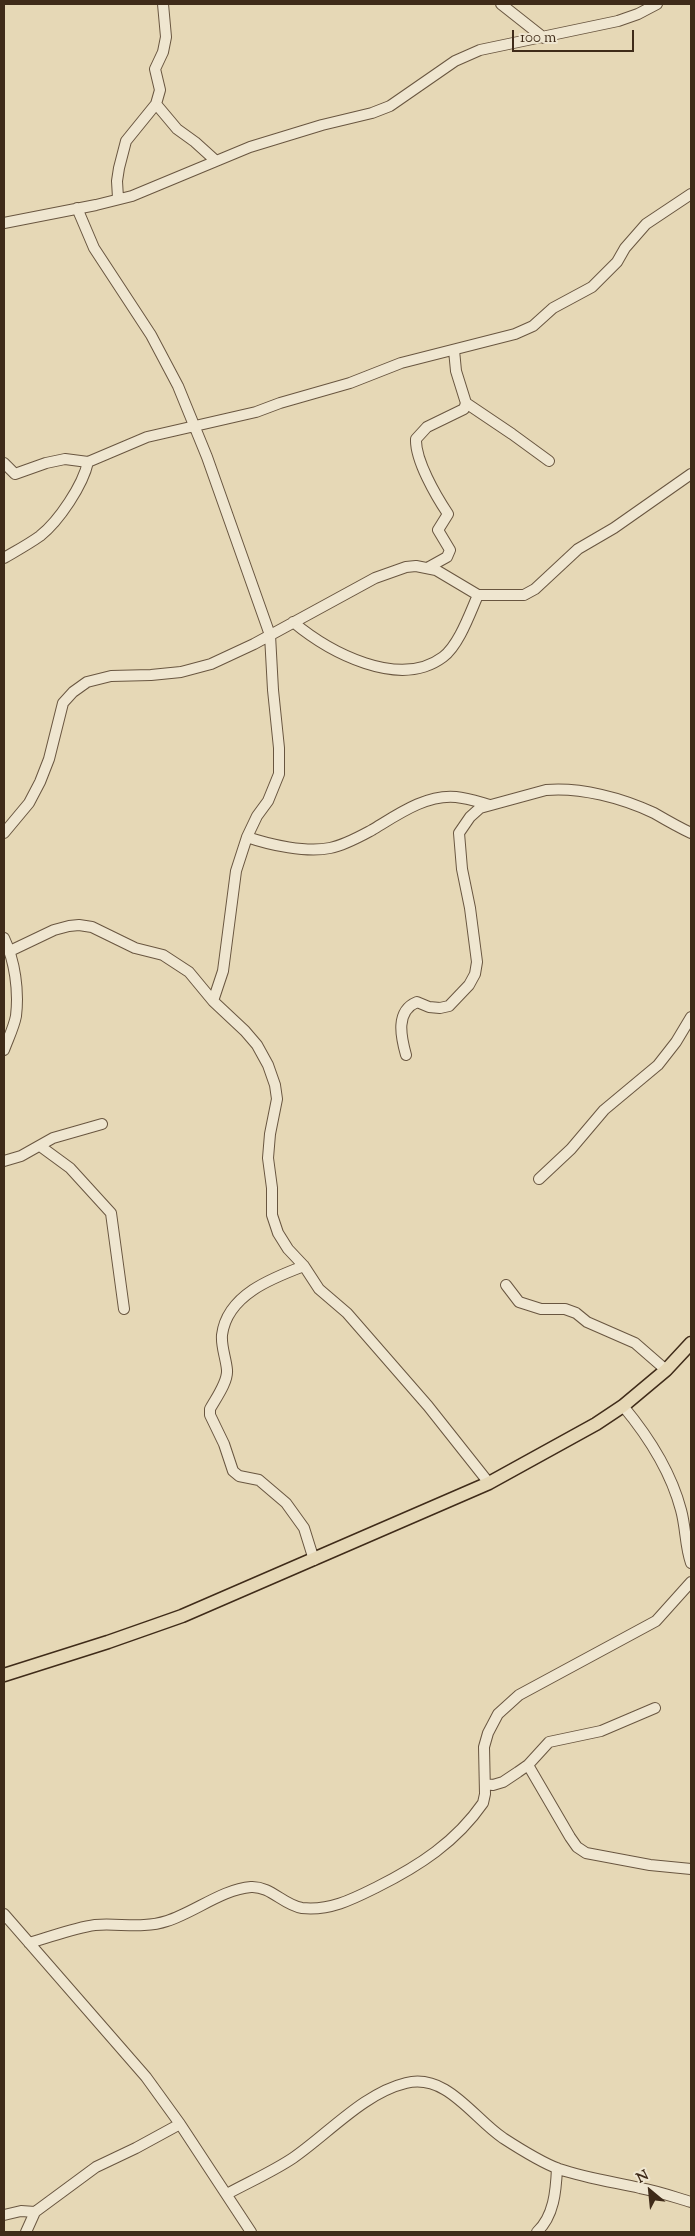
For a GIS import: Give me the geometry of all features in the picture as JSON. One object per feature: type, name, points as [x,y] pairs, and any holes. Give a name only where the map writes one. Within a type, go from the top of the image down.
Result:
[{"type":"main road","points":[[4,1675],[182,1616],[489,1482],[596,1424],[623,1406],[666,1370],[691,1343]]},
{"type":"street","points":[[118,198],[119,168],[126,141],[156,104],[160,90],[155,70],[163,52],[166,37],[163,4]]},
{"type":"street","points":[[501,4],[544,38]]},
{"type":"street","points":[[4,223],[150,190],[276,138],[358,117],[390,106],[448,65],[480,50],[544,38],[618,20],[638,14],[656,4]]},
{"type":"street","points":[[156,104],[177,129],[196,142],[216,162]]},
{"type":"street","points":[[4,463],[15,474],[64,459],[88,462],[146,437],[256,412],[280,403],[350,383],[384,369],[500,339],[533,326],[553,308],[592,287],[617,262],[625,248],[646,224],[691,194]]},
{"type":"street","points":[[77,208],[94,248],[151,335],[178,386],[207,457],[270,635],[279,748],[279,774],[268,800],[257,816],[247,837],[236,871],[223,972],[213,1002]]},
{"type":"street","points":[[454,350],[456,371],[466,404],[549,461]]},
{"type":"street","points":[[429,567],[447,557],[450,550],[438,530],[448,514],[420,460],[415,448],[416,439],[427,427],[464,409],[466,404]]},
{"type":"street","points":[[4,558],[41,535],[59,516],[86,475],[88,462]]},
{"type":"street","points":[[4,833],[29,803],[49,759],[60,710],[68,697],[87,682],[111,676],[163,674],[199,667],[224,659],[384,574],[411,566],[429,567],[452,578],[478,595],[516,596],[530,592],[578,549],[614,528],[691,474]]},
{"type":"street","points":[[293,622],[313,639],[376,667],[393,670],[421,667],[444,656],[461,632],[478,595]]},
{"type":"street","points":[[406,1055],[400,1032],[404,1014],[412,1004],[417,1002],[429,1007],[440,1008],[449,1006],[469,985],[475,974],[477,962],[470,908],[462,869],[460,834],[470,816],[480,808],[546,790],[590,792],[652,813],[691,833]]},
{"type":"street","points":[[247,837],[260,842],[310,849],[330,848],[351,841],[430,799],[458,797],[492,805]]},
{"type":"street","points":[[10,952],[54,930],[78,925],[92,927],[135,948],[163,955],[189,972],[213,1002],[257,1045],[268,1065],[275,1085],[277,1099],[270,1134],[268,1158],[272,1188],[272,1215],[278,1233],[288,1249],[304,1266],[319,1290],[347,1313],[428,1406],[489,1482]]},
{"type":"street","points":[[4,938],[10,952],[16,978],[16,1018],[4,1050]]},
{"type":"street","points":[[4,1016],[16,1018]]},
{"type":"street","points":[[539,1179],[571,1149],[604,1110],[658,1065],[676,1042],[691,1017]]},
{"type":"street","points":[[4,1161],[40,1146],[53,1138],[102,1124]]},
{"type":"street","points":[[40,1146],[70,1168],[111,1214],[124,1309]]},
{"type":"street","points":[[304,1266],[276,1277],[254,1289],[240,1300],[231,1313],[224,1326],[222,1336],[227,1372],[210,1409],[210,1415],[224,1444],[232,1472],[239,1476],[259,1480],[286,1503],[304,1528],[314,1560]]},
{"type":"street","points":[[506,1285],[519,1302],[541,1309],[565,1309],[576,1313],[587,1322],[635,1343],[666,1370]]},
{"type":"street","points":[[623,1406],[665,1468],[680,1507],[691,1563]]},
{"type":"street","points":[[30,1943],[94,1925],[150,1926],[168,1921],[228,1894],[250,1887],[266,1889],[296,1906],[304,1908],[344,1904],[422,1863],[444,1846],[483,1803],[485,1784],[484,1747],[488,1733],[498,1714],[519,1695],[656,1621],[691,1582]]},
{"type":"street","points":[[485,1784],[493,1785],[503,1782],[528,1765],[549,1742],[600,1731],[655,1708]]},
{"type":"street","points":[[528,1765],[577,1847],[586,1852],[650,1865],[691,1869]]},
{"type":"street","points":[[4,1914],[146,2077],[180,2124],[251,2232]]},
{"type":"street","points":[[226,2194],[292,2158],[344,2118],[383,2092],[406,2083],[421,2081],[434,2083],[446,2090],[499,2136],[557,2168],[691,2202]]},
{"type":"street","points":[[26,2232],[35,2212],[96,2167],[180,2124]]},
{"type":"street","points":[[537,2232],[547,2221],[550,2212],[557,2168]]},
{"type":"street","points":[[4,2215],[21,2211],[35,2212]]}]
